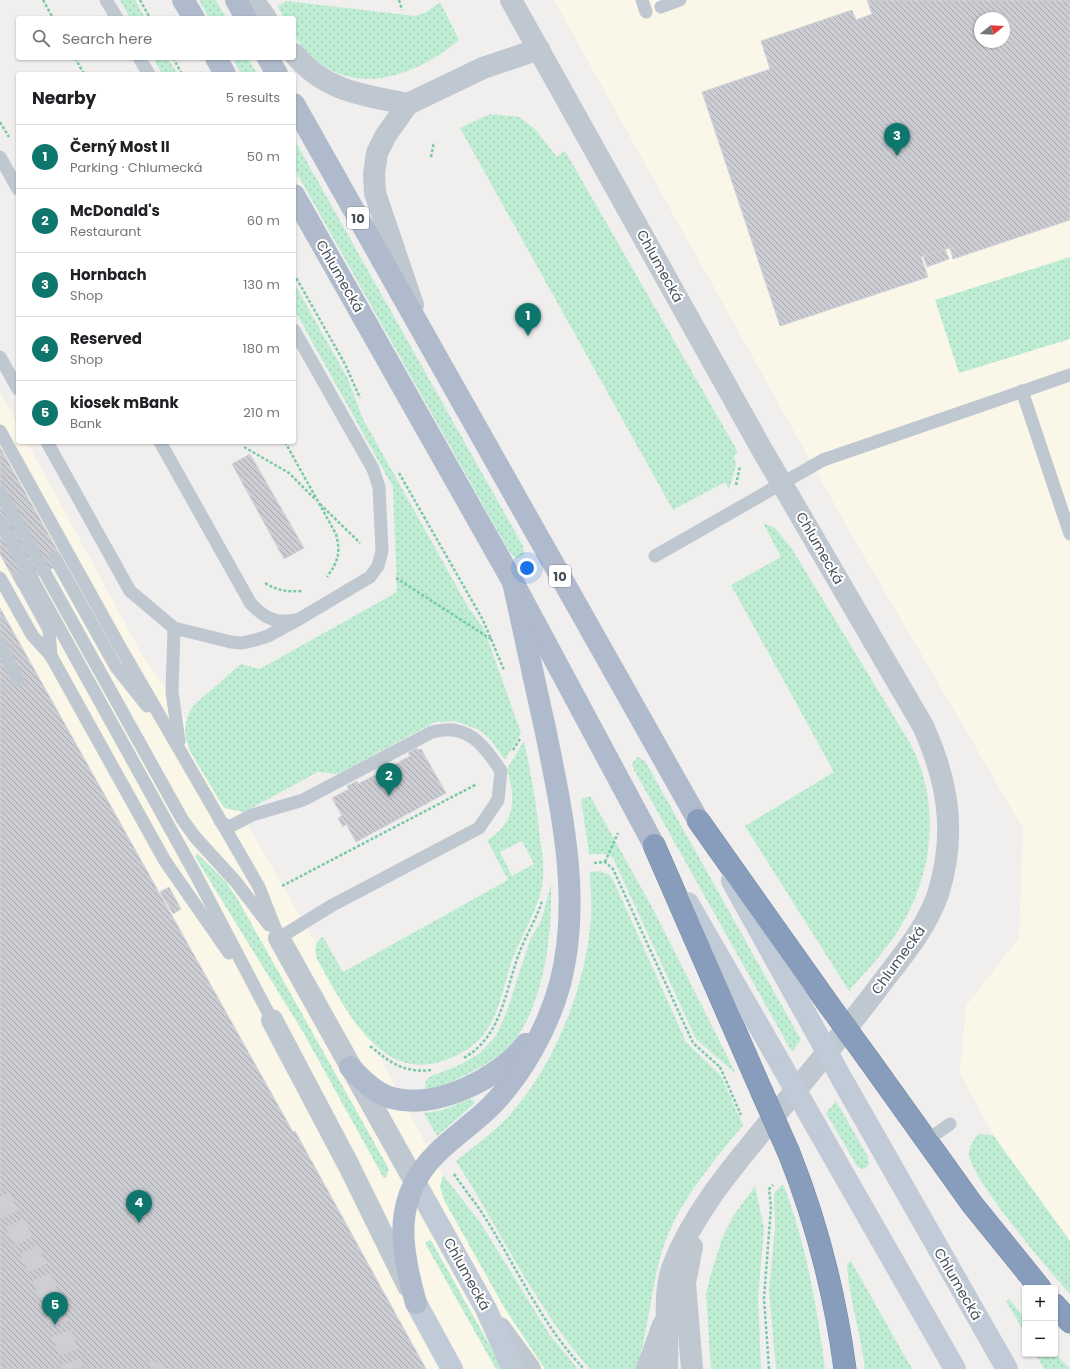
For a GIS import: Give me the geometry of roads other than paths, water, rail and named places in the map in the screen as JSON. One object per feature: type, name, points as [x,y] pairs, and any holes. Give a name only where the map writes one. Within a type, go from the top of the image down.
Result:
[{"type":"highway","points":[[698,820],[972,1204],[1038,1285]]},
{"type":"highway","points":[[654,845],[789,1153],[805,1194],[827,1268],[835,1305],[845,1369]]},
{"type":"highway","points":[[1058,1308],[1070,1322]]},
{"type":"main road","points":[[183,0],[193,16]]},
{"type":"main road","points":[[236,0],[245,16]]},
{"type":"main road","points":[[217,60],[224,72]]},
{"type":"main road","points":[[269,60],[276,72]]},
{"type":"main road","name":"Chlumecká","points":[[296,108],[1007,1369]]},
{"type":"main road","name":"Chlumecká","points":[[296,199],[513,582],[654,845],[955,1369]]},
{"type":"main road","points":[[452,1369],[416,1303],[403,1250],[403,1226],[408,1197],[415,1182],[438,1152],[490,1107],[503,1093],[527,1057],[551,1011],[559,986],[570,923],[568,864],[558,797],[513,582]]},
{"type":"main road","points":[[350,1067],[365,1082],[391,1098],[415,1100],[441,1097],[481,1080],[512,1058],[525,1046],[551,1011]]},
{"type":"main road","name":"Chlumecká","points":[[415,1182],[486,1309],[513,1369]]},
{"type":"street","points":[[253,0],[265,16]]},
{"type":"street","name":"Chlumecká","points":[[511,0],[781,483],[926,732],[940,767],[945,786],[948,808],[947,850],[938,894],[919,934],[859,1013],[745,1152],[699,1214],[673,1265],[670,1276],[667,1369]]},
{"type":"street","points":[[423,332],[376,193],[374,174],[377,153],[386,135],[408,104],[483,68],[539,49]]},
{"type":"street","points":[[296,56],[306,68],[332,86],[362,95],[408,104]]},
{"type":"street","points":[[279,938],[415,1182]]},
{"type":"street","points":[[272,1020],[349,1166],[416,1303]]},
{"type":"street","name":"Chlumecká","points":[[692,1369],[684,1284],[699,1214]]},
{"type":"street","points":[[486,1309],[530,1369]]},
{"type":"street","points":[[647,1369],[668,1312]]},
{"type":"lane","points":[[106,0],[116,16]]},
{"type":"lane","points":[[661,7],[680,0]]},
{"type":"lane","points":[[140,60],[147,72]]},
{"type":"lane","points":[[0,157],[16,185]]},
{"type":"lane","points":[[48,444],[130,591],[174,628],[231,642],[242,643],[268,636],[370,577],[378,566],[382,551],[379,487],[373,469],[296,334]]},
{"type":"lane","points":[[0,357],[16,385]]},
{"type":"lane","points":[[655,556],[823,460],[1070,375]]},
{"type":"lane","points":[[1022,391],[1070,534]]},
{"type":"lane","points":[[0,431],[120,647],[258,887],[279,938]]},
{"type":"lane","points":[[161,444],[252,604],[261,614],[272,620],[286,621],[301,618]]},
{"type":"lane","points":[[0,492],[172,803],[195,837],[236,882],[279,938]]},
{"type":"lane","points":[[0,521],[159,810],[272,1020]]},
{"type":"lane","points":[[55,558],[116,667],[180,749]]},
{"type":"lane","points":[[20,577],[49,630],[51,656]]},
{"type":"lane","points":[[0,578],[32,634],[51,656],[165,861],[195,902],[272,1020]]},
{"type":"lane","points":[[174,628],[172,692],[180,749]]},
{"type":"lane","points":[[0,643],[18,680]]},
{"type":"lane","points":[[220,821],[224,825],[231,826],[252,815],[303,800],[432,732],[444,728],[468,735],[481,743],[501,771],[498,800],[479,828],[336,903],[279,938]]},
{"type":"lane","points":[[926,1141],[950,1124]]},
{"type":"tunnel","points":[[0,1197],[29,1250],[45,1285],[74,1369]]},
{"type":"tunnel","points":[[157,1369],[160,1365]]},
{"type":"place","name":"Hornbach","points":[[897,156]]},
{"type":"place","name":"Černý Most II","points":[[528,336]]},
{"type":"place","name":"McDonald's","points":[[389,796]]},
{"type":"place","name":"Reserved","points":[[139,1223]]},
{"type":"place","name":"kiosek mBank","points":[[55,1325]]}]
